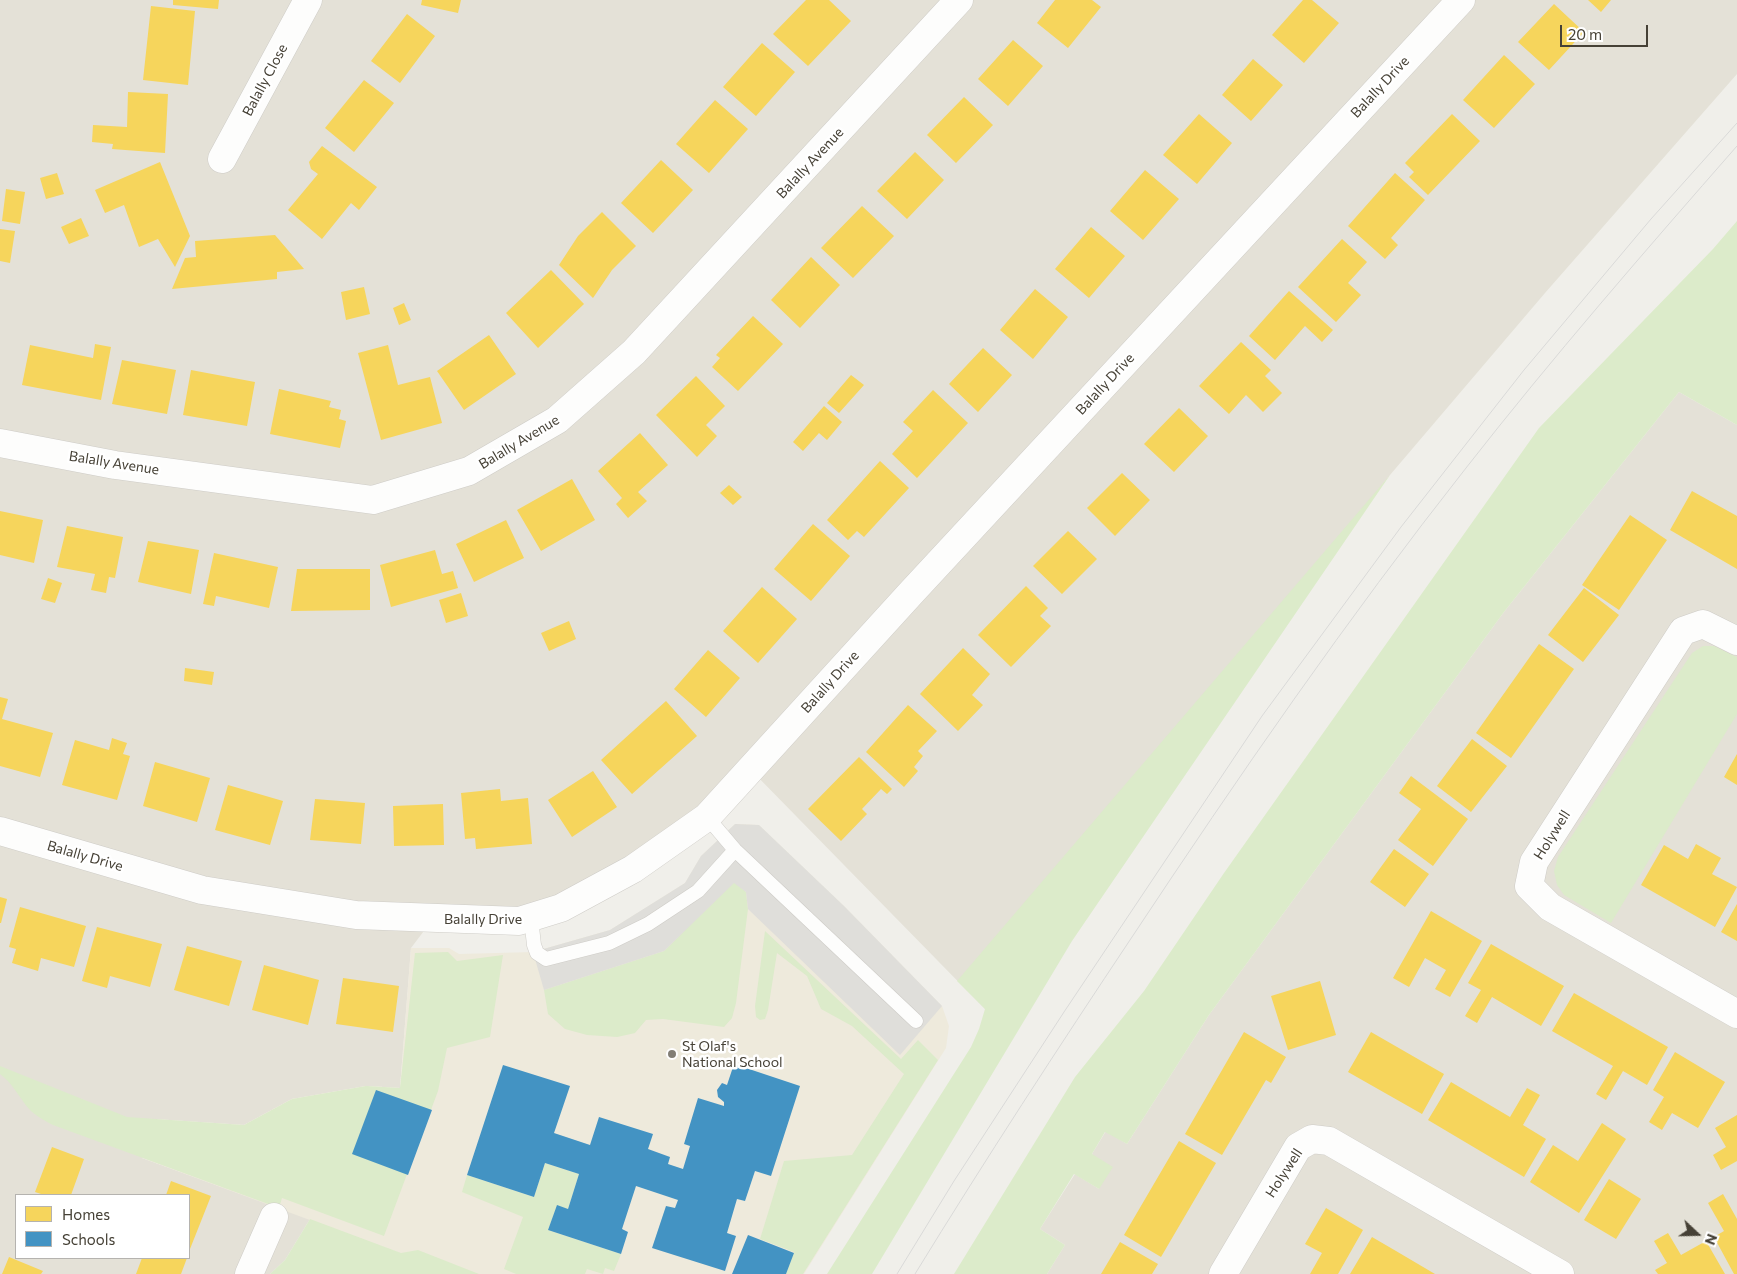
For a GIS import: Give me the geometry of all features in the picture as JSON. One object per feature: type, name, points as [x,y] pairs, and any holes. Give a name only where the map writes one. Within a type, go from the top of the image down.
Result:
[{"type":"street","name":"Balally Close","points":[[222,159],[308,0]]},
{"type":"street","name":"Balally Avenue","points":[[0,443],[115,465],[372,500],[469,471],[557,420],[634,352],[959,0]]},
{"type":"street","name":"Balally Drive","points":[[0,831],[212,892],[356,915],[519,921],[561,908],[633,869],[707,817],[917,586],[1461,0]]},
{"type":"street","name":"Holywell","points":[[1737,641],[1703,624],[1683,631],[1534,862],[1529,886],[1550,907],[1737,1014]]},
{"type":"street","name":"Holywell","points":[[1223,1274],[1298,1147],[1312,1139],[1329,1142],[1560,1274]]},
{"type":"street","points":[[249,1274],[274,1217]]},
{"type":"lane","points":[[707,817],[735,850],[916,1021]]},
{"type":"lane","points":[[531,918],[534,945],[537,953],[546,958],[609,943],[648,924],[698,891],[735,850]]},
{"type":"shaded area","points":[[0,0],[1737,0],[1737,74],[1545,293],[1390,475],[985,1009],[750,769],[561,908],[433,919],[411,948],[400,1088],[366,1086],[292,1099],[244,1125],[154,1119],[142,1158],[310,1219],[285,1260],[270,1274],[0,1274]]},
{"type":"shaded area","points":[[1679,392],[1737,425],[1737,1274],[1047,1274],[1065,1245],[1040,1229],[1075,1174],[1099,1189],[1092,1154],[1106,1131],[1127,1144],[1209,1015],[1504,612]]},
{"type":"shaded area","name":"St Olaf's National School","points":[[735,824],[759,825],[844,906],[942,1006],[949,1026],[946,1048],[804,1274],[456,1274],[142,1158],[154,1119],[244,1125],[292,1099],[366,1086],[400,1088],[411,948],[449,948],[459,954],[533,952],[610,930],[685,883],[701,856]]},
{"type":"shaded area","points":[[735,824],[759,825],[844,906],[942,1006],[900,1055],[748,909],[746,892],[734,883],[664,951],[544,990],[533,952],[610,930],[685,883],[701,856]]},
{"type":"green space","points":[[1737,221],[1737,425],[1679,392],[1504,612],[1209,1015],[1127,1144],[1105,1132],[1092,1154],[1113,1167],[1099,1189],[1074,1174],[1040,1229],[1065,1245],[1047,1274],[954,1274],[1075,1077],[1144,991],[1224,873],[1539,428],[1713,249]]},
{"type":"green space","points":[[1390,475],[1072,941],[872,1274],[827,1274],[971,1047],[979,1029],[985,1009],[957,981]]},
{"type":"green space","points":[[1703,646],[1714,646],[1737,657],[1737,714],[1611,923],[1564,895],[1557,885],[1554,871],[1558,857],[1692,653]]},
{"type":"green space","points":[[734,882],[746,892],[748,909],[736,1003],[732,1018],[724,1027],[663,1019],[646,1020],[635,1033],[617,1037],[587,1035],[565,1029],[548,1014],[544,990],[664,951]]},
{"type":"green space","points":[[765,931],[901,1059],[918,1040],[938,1060],[803,1274],[786,1274],[794,1252],[760,1239],[784,1161],[852,1155],[904,1074],[852,1026],[821,1009],[807,976],[777,953],[768,1010],[765,1019],[760,1020],[756,1017],[755,1006]]},
{"type":"green space","points":[[448,952],[457,961],[503,955],[490,1037],[447,1048],[438,1091],[384,1236],[282,1198],[279,1208],[53,1125],[30,1110],[9,1082],[0,1074],[0,1066],[127,1117],[244,1125],[292,1099],[366,1086],[400,1088],[415,953]]},
{"type":"green space","points":[[545,1163],[579,1174],[568,1209],[557,1206],[548,1230],[621,1254],[614,1271],[605,1268],[603,1274],[587,1269],[585,1274],[516,1274],[504,1269],[523,1217],[462,1192],[467,1175],[534,1197]]},
{"type":"green space","points":[[310,1219],[401,1253],[418,1250],[479,1274],[270,1274],[285,1260]]},
{"type":"building: Homes","points":[[173,0],[219,0],[218,9],[173,5]]},
{"type":"building: Homes","points":[[422,0],[461,0],[458,13],[421,5]]},
{"type":"building: Homes","points":[[806,0],[829,0],[851,21],[808,66],[773,34]]},
{"type":"building: Homes","points":[[1055,0],[1092,0],[1101,7],[1068,48],[1037,23]]},
{"type":"building: Homes","points":[[1303,0],[1312,0],[1339,23],[1304,63],[1272,35]]},
{"type":"building: Homes","points":[[1588,0],[1611,0],[1601,12]]},
{"type":"building: Homes","points":[[1554,4],[1584,32],[1549,70],[1518,42]]},
{"type":"building: Homes","points":[[151,6],[195,11],[188,85],[143,80]]},
{"type":"building: Homes","points":[[407,14],[435,36],[400,83],[371,61]]},
{"type":"building: Homes","points":[[1013,40],[1043,66],[1008,106],[978,79]]},
{"type":"building: Homes","points":[[762,43],[795,72],[756,116],[723,87]]},
{"type":"building: Homes","points":[[1504,55],[1535,84],[1494,128],[1463,100]]},
{"type":"building: Homes","points":[[1253,59],[1283,85],[1251,121],[1222,95]]},
{"type":"building: Homes","points":[[364,80],[394,103],[354,152],[325,128]]},
{"type":"building: Homes","points":[[128,92],[168,94],[165,153],[112,149],[113,144],[92,142],[93,125],[127,127]]},
{"type":"building: Homes","points":[[964,97],[993,125],[956,163],[927,135]]},
{"type":"building: Homes","points":[[715,100],[748,129],[709,173],[676,144]]},
{"type":"building: Homes","points":[[1199,114],[1232,143],[1197,184],[1163,155]]},
{"type":"building: Homes","points":[[1452,114],[1480,141],[1428,195],[1409,177],[1414,172],[1405,163]]},
{"type":"building: Homes","points":[[322,146],[377,187],[359,210],[351,203],[322,239],[288,210],[318,174],[311,169],[309,162]]},
{"type":"building: Homes","points":[[915,152],[944,180],[907,219],[877,191]]},
{"type":"building: Homes","points":[[661,160],[693,190],[653,233],[621,203]]},
{"type":"building: Homes","points":[[160,162],[190,236],[175,267],[158,239],[139,247],[124,205],[105,213],[95,190]]},
{"type":"building: Homes","points":[[1145,170],[1179,199],[1143,240],[1110,211]]},
{"type":"building: Homes","points":[[57,173],[64,194],[46,199],[40,178]]},
{"type":"building: Homes","points":[[1395,173],[1425,200],[1391,238],[1398,245],[1385,259],[1348,226]]},
{"type":"building: Homes","points":[[6,189],[25,192],[20,224],[2,221]]},
{"type":"building: Homes","points":[[862,206],[894,236],[853,278],[821,248]]},
{"type":"building: Homes","points":[[602,212],[636,246],[612,270],[593,298],[559,265],[578,236]]},
{"type":"building: Homes","points":[[81,218],[89,236],[69,244],[61,227]]},
{"type":"building: Homes","points":[[1091,227],[1125,256],[1089,298],[1055,269]]},
{"type":"building: Homes","points":[[0,229],[15,231],[10,263],[0,261]]},
{"type":"building: Homes","points":[[275,235],[304,269],[277,272],[277,279],[172,289],[185,258],[196,257],[195,241]]},
{"type":"building: Homes","points":[[1342,239],[1367,262],[1348,283],[1361,295],[1336,322],[1298,287]]},
{"type":"building: Homes","points":[[811,257],[840,285],[800,328],[771,300]]},
{"type":"building: Homes","points":[[551,270],[584,304],[538,348],[506,313]]},
{"type":"building: Homes","points":[[364,287],[370,314],[346,320],[341,292]]},
{"type":"building: Homes","points":[[1035,289],[1068,317],[1033,359],[1000,330]]},
{"type":"building: Homes","points":[[1289,291],[1333,330],[1322,342],[1305,326],[1275,360],[1249,336]]},
{"type":"building: Homes","points":[[404,303],[411,320],[399,325],[393,308]]},
{"type":"building: Homes","points":[[753,316],[783,344],[738,391],[712,367],[720,358],[716,355]]},
{"type":"building: Homes","points":[[489,335],[516,374],[464,410],[437,371]]},
{"type":"building: Homes","points":[[1241,342],[1271,370],[1265,376],[1282,393],[1263,412],[1246,395],[1229,414],[1199,386]]},
{"type":"building: Homes","points":[[95,344],[111,347],[101,400],[22,385],[30,345],[93,358]]},
{"type":"building: Homes","points":[[388,345],[398,385],[430,377],[442,423],[381,440],[358,353]]},
{"type":"building: Homes","points":[[983,348],[1012,375],[978,412],[949,384]]},
{"type":"building: Homes","points":[[122,360],[176,370],[167,414],[112,404]]},
{"type":"building: Homes","points":[[191,370],[255,382],[247,426],[183,415]]},
{"type":"building: Homes","points":[[851,375],[864,385],[839,413],[827,403]]},
{"type":"building: Homes","points":[[696,376],[725,406],[706,425],[717,436],[697,457],[656,415]]},
{"type":"building: Homes","points":[[279,389],[331,401],[329,407],[341,410],[339,419],[346,421],[340,448],[270,434]]},
{"type":"building: Homes","points":[[933,390],[968,423],[917,478],[892,454],[913,431],[903,422]]},
{"type":"building: Homes","points":[[824,406],[842,422],[827,440],[819,433],[803,451],[793,442]]},
{"type":"building: Homes","points":[[1179,408],[1208,436],[1174,472],[1144,444]]},
{"type":"building: Homes","points":[[640,433],[668,465],[638,492],[647,501],[628,518],[616,504],[622,498],[598,471]]},
{"type":"building: Homes","points":[[880,461],[909,488],[864,537],[857,531],[848,540],[827,520]]},
{"type":"building: Homes","points":[[1122,473],[1150,500],[1115,536],[1087,508]]},
{"type":"building: Homes","points":[[572,479],[595,520],[541,551],[517,510]]},
{"type":"building: Homes","points":[[729,485],[742,497],[733,505],[720,493]]},
{"type":"building: Homes","points":[[1692,491],[1737,516],[1737,569],[1670,530]]},
{"type":"building: Homes","points":[[0,511],[43,520],[34,563],[0,555]]},
{"type":"building: Homes","points":[[1630,515],[1667,540],[1619,610],[1582,585]]},
{"type":"building: Homes","points":[[506,520],[524,558],[474,582],[456,544]]},
{"type":"building: Homes","points":[[813,524],[850,556],[811,601],[774,569]]},
{"type":"building: Homes","points":[[67,526],[123,537],[115,578],[109,577],[106,593],[91,590],[95,574],[57,567]]},
{"type":"building: Homes","points":[[1068,531],[1097,559],[1062,594],[1033,566]]},
{"type":"building: Homes","points":[[148,541],[199,550],[191,594],[138,582]]},
{"type":"building: Homes","points":[[435,550],[442,574],[453,571],[458,588],[391,607],[380,565]]},
{"type":"building: Homes","points":[[214,553],[278,567],[269,608],[216,596],[214,606],[203,604]]},
{"type":"building: Homes","points":[[297,569],[370,569],[370,610],[291,611]]},
{"type":"building: Homes","points":[[48,578],[62,583],[55,603],[41,599]]},
{"type":"building: Homes","points":[[1026,586],[1048,608],[1040,616],[1051,626],[1011,667],[978,635]]},
{"type":"building: Homes","points":[[762,587],[797,619],[758,663],[723,631]]},
{"type":"building: Homes","points":[[1584,588],[1619,615],[1583,662],[1548,635]]},
{"type":"building: Homes","points":[[461,593],[468,616],[446,623],[439,600]]},
{"type":"building: Homes","points":[[569,621],[576,639],[549,651],[541,633]]},
{"type":"building: Homes","points":[[1539,644],[1574,669],[1511,758],[1476,733]]},
{"type":"building: Homes","points":[[963,648],[990,674],[972,695],[983,705],[958,731],[920,694]]},
{"type":"building: Homes","points":[[708,650],[740,678],[706,717],[674,689]]},
{"type":"building: Homes","points":[[185,668],[214,672],[212,685],[184,681]]},
{"type":"building: Homes","points":[[0,697],[8,699],[2,719],[53,733],[40,777],[0,766]]},
{"type":"building: Homes","points":[[666,701],[697,736],[632,794],[601,760]]},
{"type":"building: Homes","points":[[908,705],[937,731],[918,751],[923,756],[914,767],[918,771],[904,787],[866,752]]},
{"type":"building: Homes","points":[[112,738],[127,743],[123,754],[130,756],[117,800],[62,785],[75,740],[109,750]]},
{"type":"building: Homes","points":[[1472,739],[1507,766],[1471,812],[1437,786]]},
{"type":"building: Homes","points":[[1737,754],[1737,785],[1724,777]]},
{"type":"building: Homes","points":[[859,757],[892,789],[887,794],[881,789],[862,809],[867,814],[841,841],[808,809]]},
{"type":"building: Homes","points":[[155,762],[210,778],[197,822],[143,806]]},
{"type":"building: Homes","points":[[593,771],[617,807],[572,837],[548,800]]},
{"type":"building: Homes","points":[[1411,776],[1468,819],[1433,866],[1398,840],[1421,809],[1399,793]]},
{"type":"building: Homes","points":[[228,785],[283,801],[270,845],[215,830]]},
{"type":"building: Homes","points":[[500,789],[501,801],[528,798],[532,844],[476,849],[475,838],[465,839],[461,793]]},
{"type":"building: Homes","points":[[315,799],[365,803],[361,844],[310,840]]},
{"type":"building: Homes","points":[[443,804],[444,845],[394,846],[393,806]]},
{"type":"building: Homes","points":[[1696,844],[1721,858],[1712,874],[1737,887],[1715,927],[1641,885],[1664,845],[1688,859]]},
{"type":"building: Homes","points":[[1394,849],[1429,874],[1405,907],[1370,882]]},
{"type":"building: Homes","points":[[0,897],[7,899],[1,923],[0,923]]},
{"type":"building: Homes","points":[[1737,904],[1737,941],[1721,932]]},
{"type":"building: Homes","points":[[20,907],[86,926],[74,967],[41,958],[38,971],[12,963],[16,949],[9,947]]},
{"type":"building: Homes","points":[[1431,911],[1482,941],[1450,997],[1435,989],[1446,970],[1425,958],[1409,987],[1393,978]]},
{"type":"building: Homes","points":[[97,927],[162,944],[150,987],[110,976],[107,988],[82,981]]},
{"type":"building: Homes","points":[[1491,944],[1564,986],[1541,1026],[1492,997],[1477,1023],[1465,1016],[1481,990],[1468,983]]},
{"type":"building: Homes","points":[[187,946],[242,961],[229,1006],[174,990]]},
{"type":"building: Homes","points":[[264,965],[319,980],[308,1025],[252,1010]]},
{"type":"building: Homes","points":[[343,978],[399,986],[393,1032],[336,1024]]},
{"type":"building: Homes","points":[[1320,981],[1336,1035],[1288,1050],[1271,996]]},
{"type":"building: Homes","points":[[1574,993],[1668,1047],[1647,1085],[1623,1071],[1606,1100],[1596,1094],[1613,1066],[1552,1031]]},
{"type":"building: Homes","points":[[1244,1032],[1286,1057],[1271,1083],[1266,1080],[1222,1155],[1185,1134]]},
{"type":"building: Homes","points":[[1371,1032],[1444,1074],[1422,1114],[1348,1072]]},
{"type":"building: Homes","points":[[1675,1052],[1725,1082],[1698,1128],[1672,1113],[1662,1130],[1649,1122],[1664,1097],[1653,1090]]},
{"type":"building: Homes","points":[[1451,1082],[1510,1117],[1527,1088],[1540,1095],[1523,1125],[1546,1139],[1524,1177],[1428,1120]]},
{"type":"building: Homes","points":[[1737,1115],[1737,1161],[1721,1170],[1713,1155],[1726,1147],[1715,1128]]},
{"type":"building: Homes","points":[[1602,1123],[1626,1139],[1579,1213],[1530,1182],[1553,1145],[1578,1161]]},
{"type":"building: Homes","points":[[1179,1141],[1216,1163],[1161,1257],[1124,1235]]},
{"type":"building: Homes","points":[[52,1147],[84,1159],[71,1194],[41,1194],[35,1192]]},
{"type":"building: Homes","points":[[1609,1179],[1641,1199],[1616,1239],[1584,1220]]},
{"type":"building: Homes","points":[[171,1181],[211,1196],[190,1249],[190,1194],[166,1194]]},
{"type":"building: Homes","points":[[1723,1194],[1737,1219],[1737,1274],[1734,1274],[1714,1237],[1724,1231],[1708,1203]]},
{"type":"building: Homes","points":[[1326,1208],[1363,1230],[1338,1274],[1310,1274],[1322,1253],[1305,1244]]},
{"type":"building: Homes","points":[[1668,1233],[1681,1255],[1706,1241],[1725,1274],[1658,1274],[1655,1270],[1667,1263],[1654,1241]]},
{"type":"building: Homes","points":[[1372,1237],[1396,1251],[1435,1274],[1350,1274]]},
{"type":"building: Homes","points":[[1120,1242],[1158,1264],[1152,1274],[1101,1274]]},
{"type":"building: Homes","points":[[9,1257],[43,1271],[41,1274],[2,1274]]},
{"type":"building: Homes","points":[[142,1259],[187,1259],[181,1274],[136,1274]]},
{"type":"building: Schools","points":[[734,1064],[800,1086],[771,1176],[755,1171],[745,1201],[737,1199],[727,1233],[736,1236],[725,1271],[652,1248],[666,1206],[675,1208],[678,1200],[636,1186],[622,1229],[628,1232],[621,1254],[548,1230],[557,1205],[568,1209],[579,1174],[545,1163],[534,1197],[467,1175],[503,1065],[570,1086],[554,1133],[590,1145],[599,1117],[653,1134],[648,1149],[670,1157],[668,1164],[683,1169],[690,1146],[684,1144],[698,1098],[724,1106],[724,1102],[718,1097],[717,1090],[722,1083],[727,1085]]},
{"type":"building: Schools","points":[[376,1090],[432,1110],[408,1175],[352,1154]]},
{"type":"building: Schools","points":[[748,1235],[794,1253],[786,1274],[732,1274]]},
{"type":"tram line","points":[[897,1274],[954,1181],[1064,1012],[1262,716],[1401,527],[1524,370],[1651,219],[1737,123]]},
{"type":"tram line","points":[[915,1274],[1049,1062],[1104,979],[1212,817],[1336,641],[1422,525],[1532,386],[1599,305],[1737,146]]},
{"type":"place","name":"St Olaf's National School","points":[[672,1054]]}]
